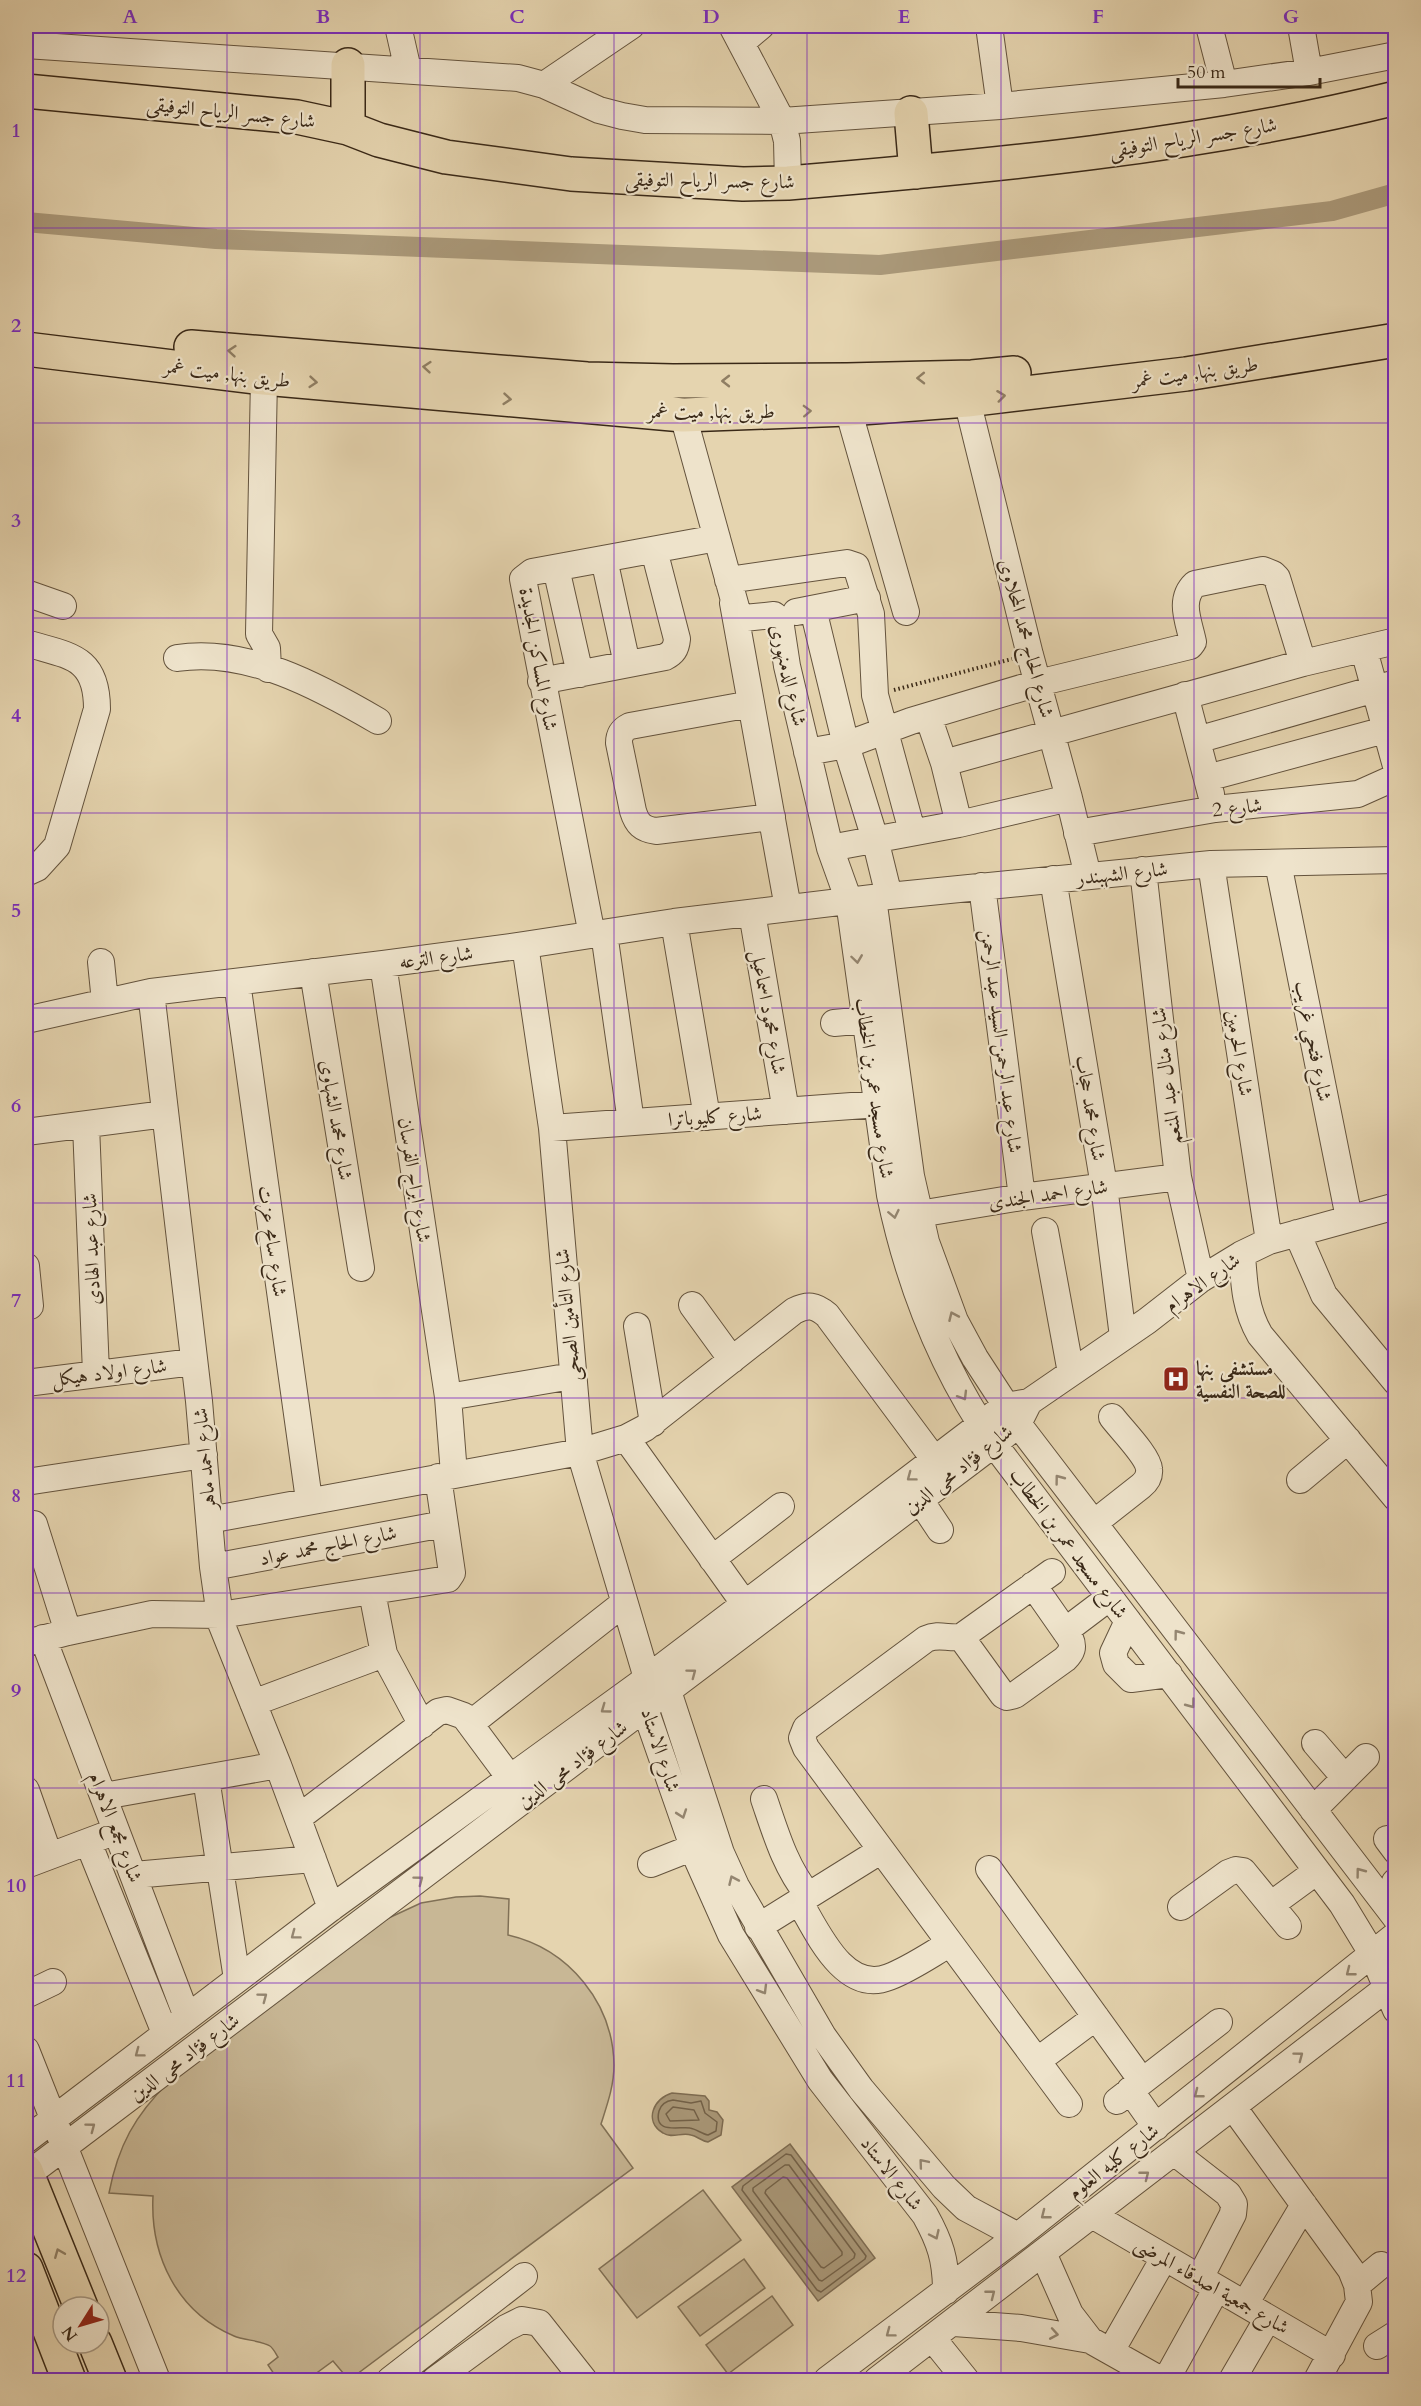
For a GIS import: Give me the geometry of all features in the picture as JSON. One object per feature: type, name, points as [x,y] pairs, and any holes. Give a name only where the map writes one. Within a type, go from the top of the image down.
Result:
[{"type":"main road","points":[[348,66],[348,128]]},
{"type":"main road","name":"شارع جسر الرياح التوفيقى","points":[[26,91],[270,113],[348,128],[412,149],[480,162],[629,179],[743,184],[788,183],[994,165],[1150,146],[1305,118],[1395,98]]},
{"type":"main road","points":[[911,112],[916,172]]},
{"type":"main road","name":"طريق بنها, ميت غمر","points":[[26,349],[264,378],[683,415],[972,377],[1120,364],[1261,343],[1395,319]]},
{"type":"main road","name":"طريق بنها, ميت غمر","points":[[26,331],[284,355],[587,379],[673,381],[847,395],[967,400],[1186,375],[1395,340]]},
{"type":"main road","points":[[26,2173],[76,2295]]},
{"type":"main road","points":[[26,2269],[69,2380]]},
{"type":"main road","points":[[100,2355],[110,2380]]},
{"type":"street","points":[[398,26],[408,70]]},
{"type":"street","points":[[544,85],[631,26]]},
{"type":"street","points":[[761,26],[736,34],[782,121],[787,141],[788,183]]},
{"type":"street","points":[[989,26],[1000,106]]},
{"type":"street","points":[[1209,26],[1224,84]]},
{"type":"street","points":[[1301,26],[1309,72]]},
{"type":"street","points":[[26,45],[518,78],[544,85],[598,110],[633,118],[782,121],[1000,106],[1224,84],[1309,72],[1395,55]]},
{"type":"street","points":[[256,666],[267,648],[259,634],[264,378]]},
{"type":"street","points":[[847,395],[906,612]]},
{"type":"street","name":"شارع الحاج محمد المحلاوى","points":[[967,400],[1088,876]]},
{"type":"street","points":[[683,415],[731,592],[788,908]]},
{"type":"street","name":"شارع المساكن الجديدة","points":[[631,1122],[598,934],[542,681],[523,579],[532,572],[717,538]]},
{"type":"street","points":[[542,681],[672,654],[677,639],[654,550]]},
{"type":"street","points":[[604,559],[627,664]]},
{"type":"street","points":[[731,592],[847,563],[856,566],[867,598],[873,630],[875,695],[912,831]]},
{"type":"street","points":[[556,568],[580,674]]},
{"type":"street","points":[[807,752],[846,745],[928,716],[1038,683],[1190,646],[1193,642],[1185,604],[1190,590],[1196,584],[1263,570],[1277,578],[1303,663]]},
{"type":"street","name":"شارع الدمنهورى","points":[[731,592],[737,611],[744,618],[776,615],[780,620],[787,666],[830,848],[870,898]]},
{"type":"street","points":[[26,593],[63,606]]},
{"type":"street","points":[[776,615],[867,598]]},
{"type":"street","points":[[813,609],[846,745],[875,839],[870,898]]},
{"type":"street","points":[[944,763],[1303,663],[1395,641]]},
{"type":"street","points":[[26,643],[76,658],[90,672],[97,689],[97,709],[57,846],[37,868],[26,873]]},
{"type":"street","points":[[1364,650],[1385,686],[1395,766]]},
{"type":"street","points":[[177,658],[210,655],[256,666],[327,692],[378,721]]},
{"type":"street","points":[[1197,740],[1385,686]]},
{"type":"street","points":[[1185,695],[1215,809]]},
{"type":"street","points":[[751,704],[630,726],[619,735],[619,743],[633,811],[637,822],[645,829],[656,831],[772,817]]},
{"type":"street","points":[[928,716],[944,763],[959,824]]},
{"type":"street","points":[[1207,778],[1390,729]]},
{"type":"street","name":"شارع 2","points":[[1077,833],[1215,809],[1358,794],[1395,777]]},
{"type":"street","points":[[830,848],[959,824],[1069,798]]},
{"type":"street","name":"شارع الشهبندر","points":[[870,898],[1211,864],[1395,860]]},
{"type":"street","name":"شارع فتحي غريب","points":[[1278,863],[1349,1218]]},
{"type":"street","name":"شارع الحرمين","points":[[1211,864],[1269,1241]]},
{"type":"street","name":"شارع منال عبد المنعم","points":[[1143,870],[1178,1177],[1201,1279]]},
{"type":"street","name":"شارع محمد حجاب","points":[[1053,879],[1104,1186],[1123,1337]]},
{"type":"street","name":"شارع عبد الرحمن السيد عبد الرحمن","points":[[982,886],[1022,1197]]},
{"type":"street","name":"شارع الترعه","points":[[28,1025],[105,1002],[151,992],[383,964],[674,922],[870,898]]},
{"type":"street","name":"شارع مسجد عمر بن الخطاب","points":[[870,898],[866,1020],[890,1195],[909,1273],[938,1348],[956,1385],[987,1434],[1342,1904],[1373,1954],[1393,1993]]},
{"type":"street","name":"شارع مسجد عمر بن الخطاب","points":[[870,898],[911,1176],[919,1214],[939,1282],[955,1321],[975,1358],[1017,1411],[1094,1523],[1395,1918]]},
{"type":"street","name":"شارع محمود اسماعيل","points":[[752,913],[786,1111]]},
{"type":"street","points":[[674,922],[706,1116]]},
{"type":"street","name":"شارع التأمين الصحى","points":[[525,945],[552,1128],[580,1452],[647,1678]]},
{"type":"street","points":[[101,962],[105,1002]]},
{"type":"street","name":"شارع ابراج الفرسان","points":[[372,1592],[448,1579],[452,1573],[444,1524],[448,1397],[383,964]]},
{"type":"street","name":"شارع محمد الشهاوى","points":[[313,972],[362,1268]]},
{"type":"street","name":"شارع سامح عزت","points":[[237,982],[309,1500]]},
{"type":"street","name":"شارع احمد ماهر","points":[[151,992],[220,1615],[228,1644],[278,1765],[331,1908]]},
{"type":"street","points":[[834,1023],[866,1020]]},
{"type":"street","name":"شارع كليوباترا","points":[[552,1128],[879,1104]]},
{"type":"street","points":[[26,1132],[165,1114]]},
{"type":"street","name":"شارع عبد الهادى","points":[[86,1125],[96,1373]]},
{"type":"street","name":"شارع احمد الجندى","points":[[919,1214],[1022,1197],[1178,1177]]},
{"type":"street","name":"شارع الاهرام","points":[[1017,1411],[1201,1279],[1242,1254],[1269,1241],[1395,1206]]},
{"type":"street","points":[[1045,1231],[1071,1373]]},
{"type":"street","points":[[1297,1233],[1324,1295],[1395,1382]]},
{"type":"street","points":[[1242,1254],[1245,1298],[1253,1323],[1260,1335],[1395,1498]]},
{"type":"street","points":[[26,1266],[30,1306]]},
{"type":"street","points":[[692,1305],[732,1360]]},
{"type":"street","points":[[209,1520],[580,1452],[626,1438],[653,1423],[794,1311],[805,1305],[817,1306],[827,1315],[934,1459]]},
{"type":"street","points":[[637,1326],[653,1423]]},
{"type":"street","name":"شارع اولاد هيكل","points":[[26,1383],[193,1362]]},
{"type":"street","points":[[448,1397],[572,1376]]},
{"type":"street","name":"شارع فؤاد محى الدين","points":[[26,2173],[649,1720],[668,1691],[920,1500],[987,1434],[1017,1411]]},
{"type":"street","points":[[1094,1523],[1148,1480],[1150,1470],[1146,1461],[1112,1417]]},
{"type":"street","name":"شارع فؤاد محى الدين","points":[[26,2140],[331,1908],[647,1678],[934,1459],[987,1434]]},
{"type":"street","points":[[626,1438],[744,1604]]},
{"type":"street","points":[[1300,1480],[1348,1440]]},
{"type":"street","points":[[26,1482],[204,1455]]},
{"type":"street","points":[[920,1500],[940,1530]]},
{"type":"street","points":[[712,1558],[781,1506]]},
{"type":"street","points":[[34,1524],[68,1632]]},
{"type":"street","name":"شارع الحاج محمد عواد","points":[[213,1567],[444,1524]]},
{"type":"street","points":[[961,1637],[1003,1695],[1011,1697],[1071,1653],[1073,1645],[1042,1579],[961,1637],[933,1635],[926,1639],[803,1732],[802,1743],[1069,2104]]},
{"type":"street","points":[[1065,1631],[1118,1608],[1142,1587]]},
{"type":"street","points":[[34,1641],[152,1614],[220,1615],[372,1592],[384,1654],[422,1725]]},
{"type":"street","points":[[470,1724],[624,1603]]},
{"type":"street","points":[[1118,1608],[1113,1653],[1116,1664],[1131,1679],[1168,1674]]},
{"type":"street","name":"شارع مجمع الاهرام","points":[[34,1641],[104,1796],[187,2017]]},
{"type":"street","points":[[253,1703],[384,1654]]},
{"type":"street","name":"شارع الاستاد","points":[[946,2291],[946,2266],[938,2240],[925,2215],[820,2080],[730,1935],[704,1854],[649,1720],[644,1698],[647,1678],[655,1680],[668,1691],[678,1720],[704,1854],[756,1925],[841,2063],[944,2187],[966,2208],[1018,2236]]},
{"type":"street","points":[[298,1818],[438,1712],[447,1710],[456,1712],[470,1724],[510,1778]]},
{"type":"street","points":[[649,1720],[665,1724],[678,1720]]},
{"type":"street","points":[[1315,1743],[1345,1778]]},
{"type":"street","points":[[1312,1810],[1366,1757]]},
{"type":"street","points":[[104,1796],[278,1765]]},
{"type":"street","points":[[206,1778],[237,1979]]},
{"type":"street","points":[[26,1790],[49,1855]]},
{"type":"street","points":[[764,1799],[789,1869],[829,1951],[843,1969],[864,1979],[887,1978],[949,1944]]},
{"type":"street","points":[[26,1865],[117,1830]]},
{"type":"street","points":[[88,1842],[165,2033]]},
{"type":"street","points":[[730,1935],[756,1925],[880,1851]]},
{"type":"street","points":[[651,1864],[704,1854]]},
{"type":"street","points":[[134,1875],[313,1859]]},
{"type":"street","points":[[989,1869],[1096,2017],[1129,2091],[1156,2127]]},
{"type":"street","points":[[1181,1907],[1236,1870],[1243,1871],[1249,1875],[1288,1926]]},
{"type":"street","points":[[1272,1904],[1317,1871]]},
{"type":"street","name":"شارع كليه العلوم","points":[[827,2380],[1018,2236],[1395,1935]]},
{"type":"street","points":[[26,1995],[53,1982]]},
{"type":"street","name":"شارع كليه العلوم","points":[[877,2380],[1233,2107],[1393,1993]]},
{"type":"street","points":[[1037,2061],[1096,2017]]},
{"type":"street","points":[[1129,2091],[1219,2022]]},
{"type":"street","points":[[26,2050],[157,2380]]},
{"type":"street","points":[[1233,2107],[1351,2270],[1357,2285],[1359,2302],[1317,2380]]},
{"type":"street","points":[[1043,2253],[1070,2314],[1101,2346],[1153,2378],[1209,2283],[1233,2214],[1234,2204],[1228,2194],[1174,2152]]},
{"type":"street","points":[[1245,2304],[1304,2205]]},
{"type":"street","name":"شارع جمعية اصدقاء المرضى","points":[[1092,2216],[1332,2355]]},
{"type":"street","points":[[1101,2346],[1164,2258]]},
{"type":"street","points":[[1357,2285],[1381,2265]]},
{"type":"street","points":[[390,2380],[524,2276]]},
{"type":"street","points":[[488,2305],[506,2328]]},
{"type":"street","points":[[1232,2380],[1268,2318]]},
{"type":"street","points":[[435,2380],[506,2328],[522,2320],[539,2323],[584,2380]]},
{"type":"street","points":[[954,2323],[1022,2328],[1101,2346]]},
{"type":"street","points":[[933,2339],[966,2380]]},
{"type":"path","points":[[875,695],[1030,655]]},
{"type":"shaded area","points":[[480,1896],[509,1899],[508,1935],[550,1952],[584,1982],[596,2000],[606,2020],[612,2042],[614,2065],[608,2103],[601,2124],[633,2168],[349,2380],[333,2361],[307,2380],[278,2380],[268,2365],[278,2357],[271,2347],[267,2344],[242,2339],[214,2326],[183,2297],[171,2280],[156,2240],[153,2196],[109,2193],[117,2160],[137,2119],[169,2082],[380,1922],[421,1903],[456,1897]]},
{"type":"shaded area","points":[[703,2190],[741,2240],[637,2318],[599,2269]]},
{"type":"shaded area","points":[[744,2259],[765,2288],[700,2336],[678,2307]]},
{"type":"shaded area","points":[[772,2296],[793,2325],[728,2374],[706,2345]]},
{"type":"water","points":[[672,2093],[705,2096],[709,2101],[709,2110],[717,2112],[723,2120],[721,2135],[708,2142],[687,2134],[666,2135],[657,2128],[653,2122],[653,2110],[660,2100]]},
{"type":"water","points":[[790,2144],[875,2258],[818,2301],[732,2187]]},
{"type":"waterway","points":[[26,222],[216,239],[880,265],[1332,211],[1396,193]]},
{"type":"place","name":"مستشفى بنها للصحة النفسية","points":[[1176,1379]]}]
